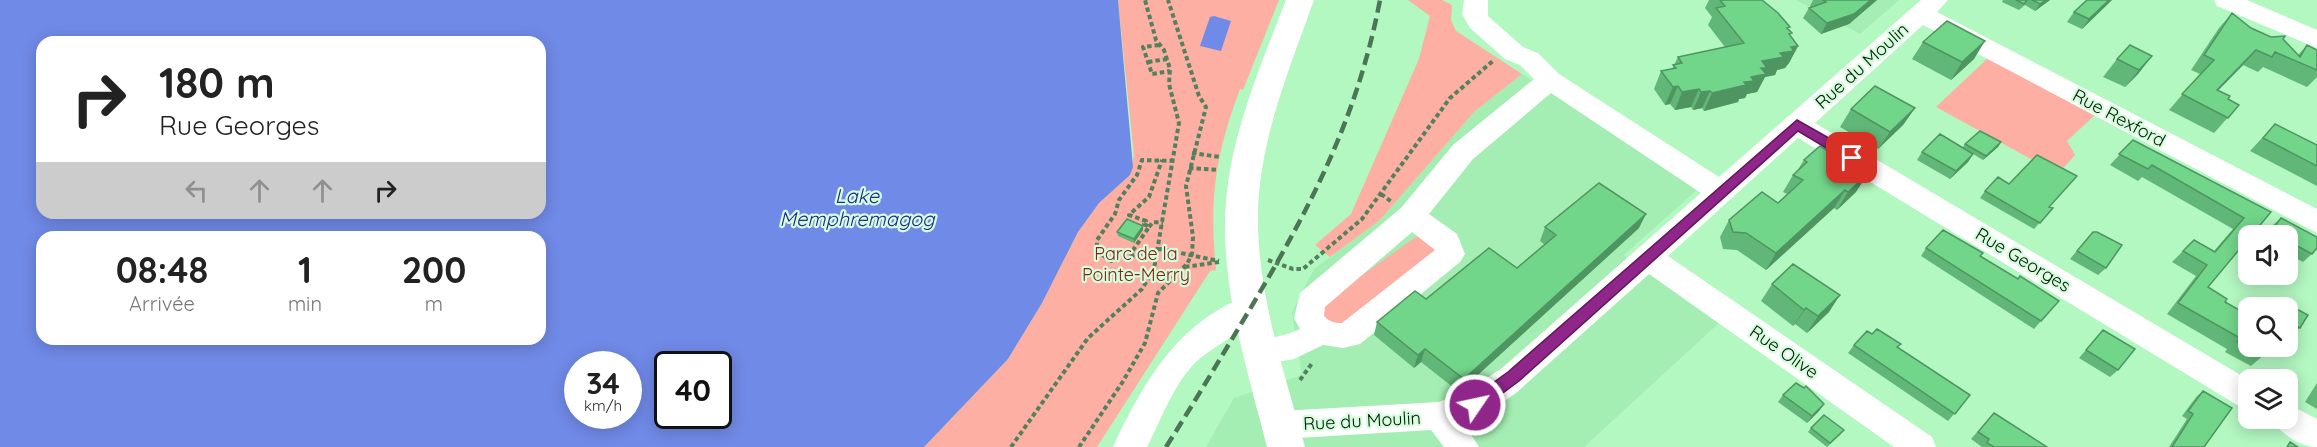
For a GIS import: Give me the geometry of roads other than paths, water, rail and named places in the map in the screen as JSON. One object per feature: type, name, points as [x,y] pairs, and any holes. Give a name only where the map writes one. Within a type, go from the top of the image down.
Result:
[{"type":"main road","points":[[1284,436],[1251,307],[1244,261],[1242,225],[1246,169],[1266,94],[1300,0]]},
{"type":"street","points":[[1476,0],[1474,11],[1476,20],[1514,53],[1513,61],[1517,65],[1550,80],[1721,192]]},
{"type":"street","points":[[2226,0],[2317,40]]},
{"type":"street","name":"Rue du Moulin","points":[[1284,436],[1439,416],[1475,405],[1496,392],[1928,7]]},
{"type":"street","name":"Rue Rexford","points":[[1928,7],[2317,222]]},
{"type":"street","points":[[1411,216],[1447,242],[1450,254],[1350,335],[1330,336],[1321,332],[1309,318],[1311,302],[1411,216],[1463,152],[1550,80]]},
{"type":"street","name":"Rue Georges","points":[[1797,125],[2238,389]]},
{"type":"street","name":"Rue Olive","points":[[1648,258],[1920,447]]},
{"type":"street","points":[[1129,447],[1146,420],[1165,380],[1183,355],[1251,307]]},
{"type":"street","points":[[1261,352],[1294,346],[1321,332]]},
{"type":"street","points":[[1439,416],[1463,447]]},
{"type":"street","points":[[2298,424],[2317,435]]},
{"type":"water","name":"Lake Memphremagog","points":[[0,0],[1118,0],[1133,167],[1130,175],[1099,203],[1078,232],[1042,303],[1008,359],[924,447],[0,447]]},
{"type":"water","points":[[1210,17],[1231,21],[1221,51],[1200,46]]},
{"type":"railway","points":[[1166,447],[1270,276],[1310,201],[1344,125],[1358,85],[1380,0]]},
{"type":"park label","name":"Parc de la Pointe-Merry","points":[[1136,264]]}]
